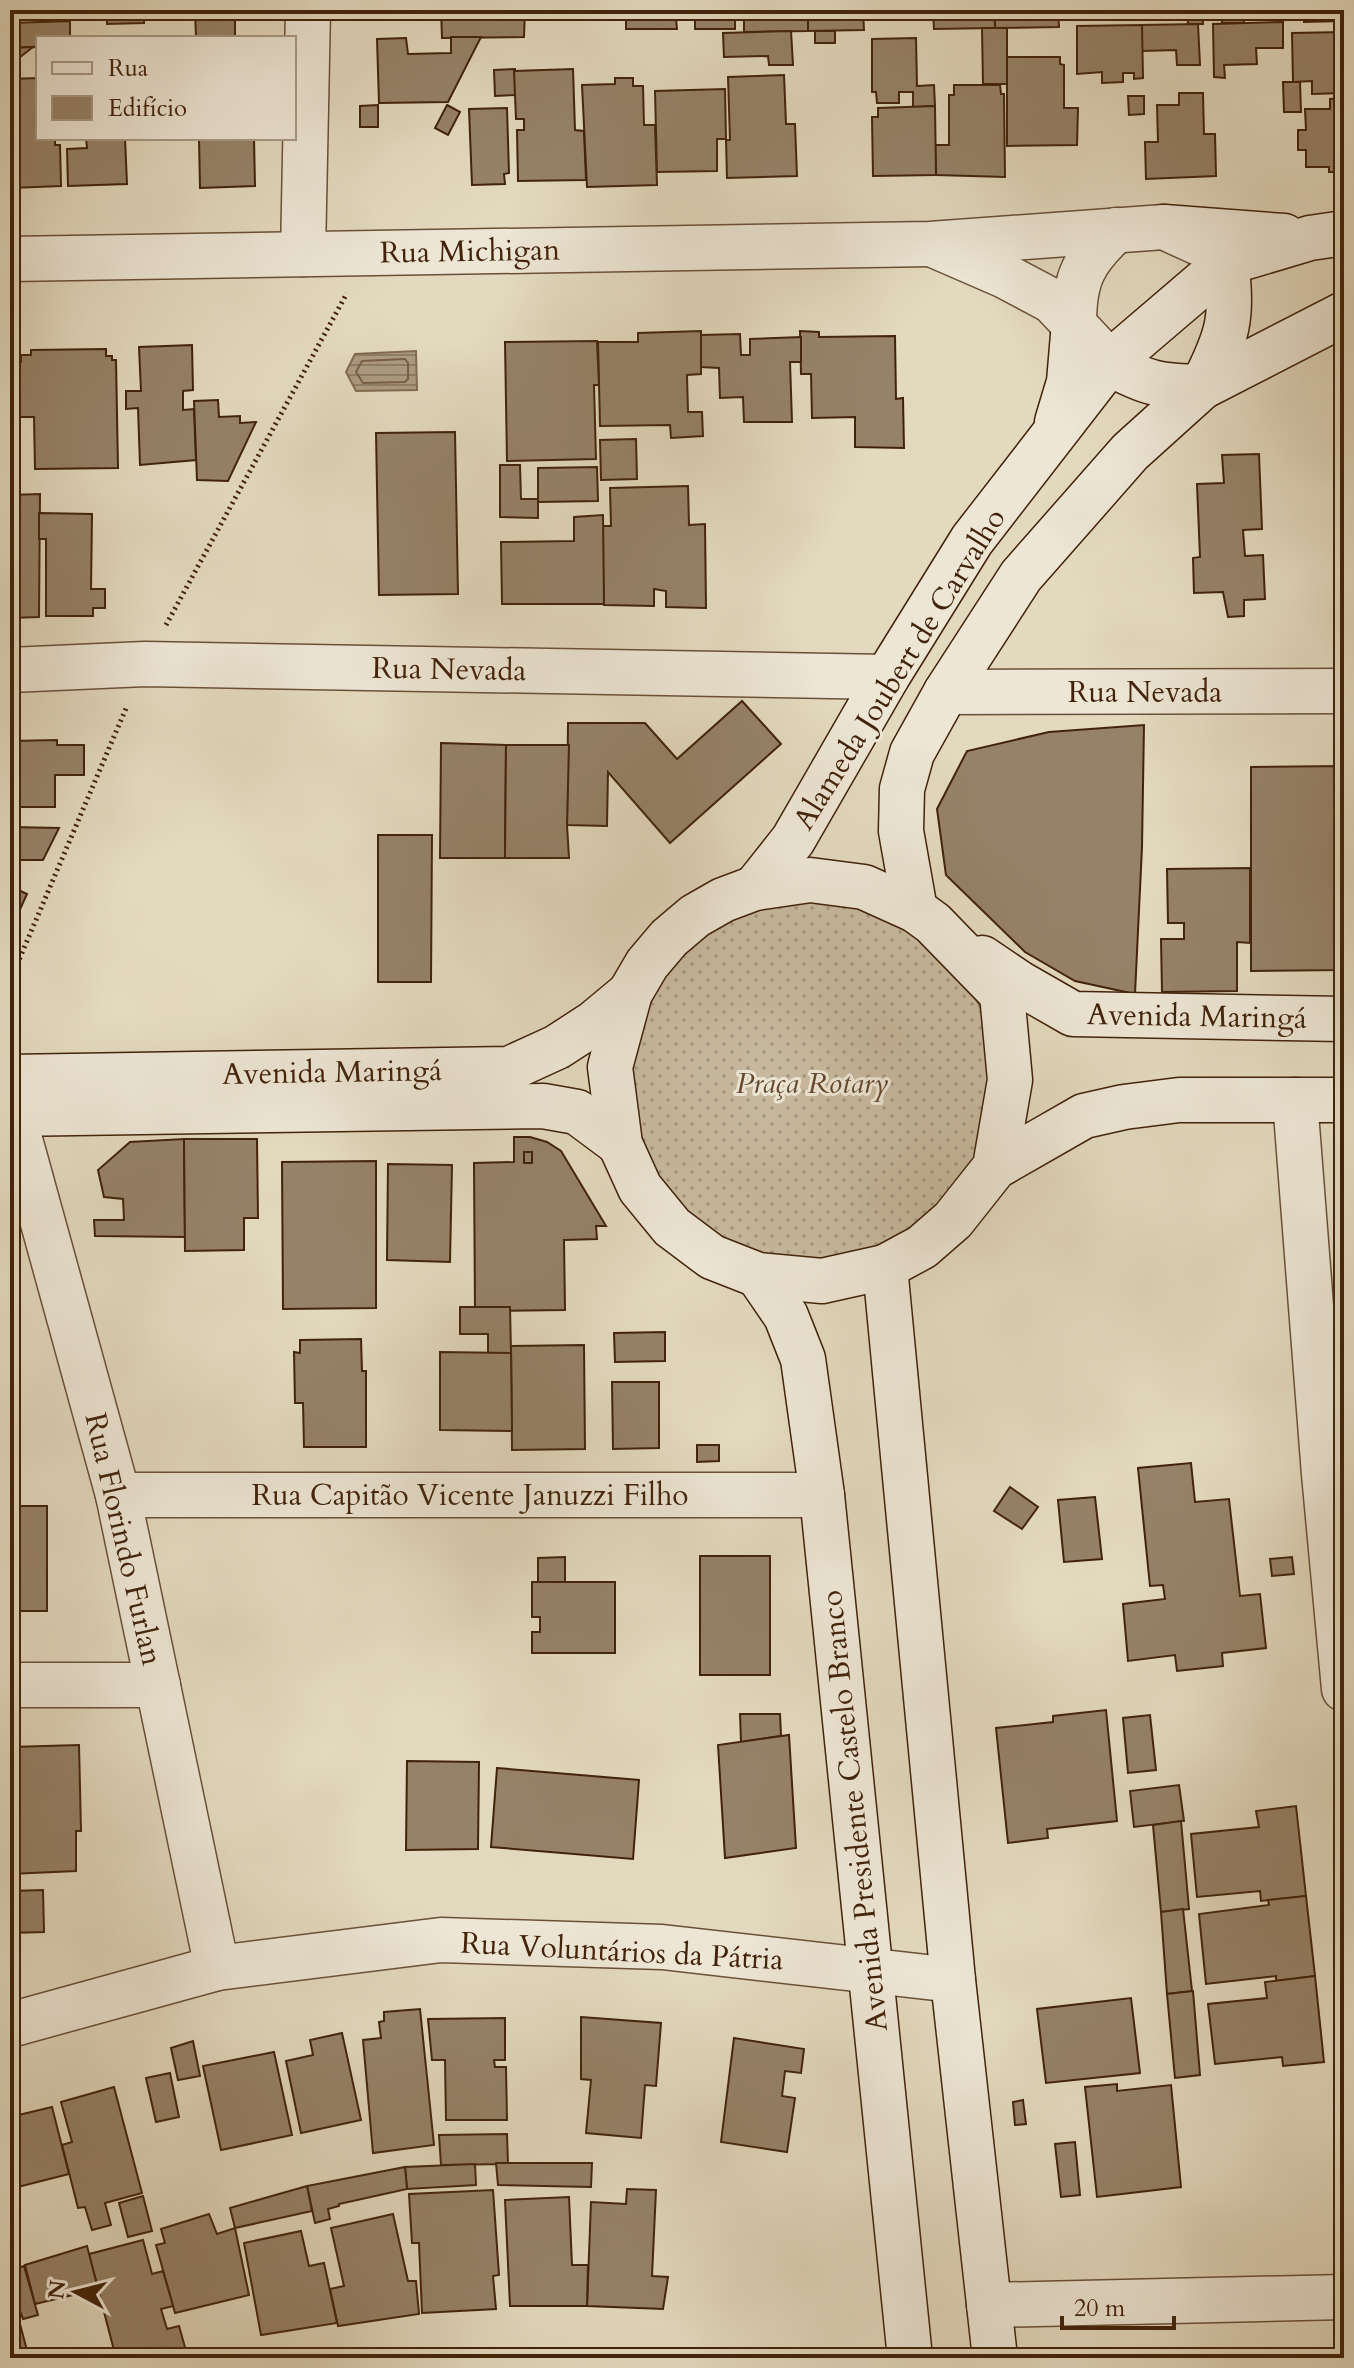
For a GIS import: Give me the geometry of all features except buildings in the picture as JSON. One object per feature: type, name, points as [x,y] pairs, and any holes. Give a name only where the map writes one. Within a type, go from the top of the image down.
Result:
[{"type":"main road","points":[[303,254],[308,10]]},
{"type":"main road","points":[[1164,227],[1327,236]]},
{"type":"main road","name":"Rua Michigan","points":[[10,259],[930,244],[1164,227],[1195,240],[1226,263]]},
{"type":"main road","points":[[1051,440],[1069,382],[1074,300],[1079,279],[1092,252],[1116,230]]},
{"type":"main road","name":"Alameda Joubert de Carvalho","points":[[755,888],[793,840],[887,677],[972,540],[1109,363],[1226,263],[1327,236]]},
{"type":"main road","name":"Rua Michigan","points":[[930,244],[1005,276],[1052,301],[1109,363]]},
{"type":"main road","points":[[1109,363],[1135,377],[1164,386],[1202,387],[1218,356],[1229,323],[1231,298],[1226,263]]},
{"type":"main road","name":"Alameda Joubert de Carvalho","points":[[924,917],[901,831],[902,789],[912,753],[946,692],[1021,576],[1130,452],[1202,387],[1344,314]]},
{"type":"main road","name":"Rua Nevada","points":[[10,670],[145,664],[887,677]]},
{"type":"main road","name":"Rua Nevada","points":[[946,692],[1344,691]]},
{"type":"main road","points":[[995,1167],[1010,1080],[1002,994],[924,917],[864,887],[810,880],[755,888],[723,900],[695,916],[669,938],[647,964],[630,993],[610,1067],[620,1144],[640,1188],[672,1227],[712,1257],[758,1275],[822,1281],[885,1267],[922,1247],[953,1220],[995,1167],[1084,1116],[1179,1100],[1344,1100]]},
{"type":"main road","name":"Avenida Maringá","points":[[924,917],[1019,983],[1073,1014],[1344,1019]]},
{"type":"main road","name":"Avenida Maringá","points":[[11,1102],[509,1069],[557,1047],[594,1023],[630,993]]},
{"type":"main road","points":[[1295,1100],[1334,1475],[1344,1689]]},
{"type":"main road","name":"Avenida Maringá","points":[[11,1102],[543,1106],[577,1112],[620,1144]]},
{"type":"main road","name":"Rua Florindo Furlan","points":[[11,1102],[118,1495],[217,1968]]},
{"type":"main road","points":[[885,1267],[953,1980],[995,2358]]},
{"type":"main road","name":"Avenida Presidente Castelo Branco","points":[[758,1275],[786,1316],[803,1359],[822,1495],[910,2358]]},
{"type":"main road","name":"Rua Capitão Vicente Januzzi Filho","points":[[118,1495],[822,1495]]},
{"type":"main road","points":[[10,1685],[158,1685]]},
{"type":"main road","name":"Rua Voluntários da Pátria","points":[[10,2025],[217,1968],[441,1940],[662,1947],[953,1980]]},
{"type":"main road","points":[[989,2305],[1344,2297]]},
{"type":"path","points":[[10,981],[145,664],[369,253]]},
{"type":"green space","name":"Praça Rotary","points":[[813,899],[849,902],[883,913],[915,930],[943,952],[965,980],[982,1012],[993,1046],[996,1082],[993,1118],[982,1152],[965,1184],[943,1212],[915,1234],[883,1251],[849,1262],[813,1265],[777,1262],[743,1251],[711,1234],[683,1212],[661,1184],[644,1152],[633,1118],[630,1082],[633,1046],[644,1012],[661,980],[683,952],[711,930],[743,913],[777,902]]},
{"type":"water","points":[[416,351],[417,390],[356,391],[346,372],[355,354]]}]
